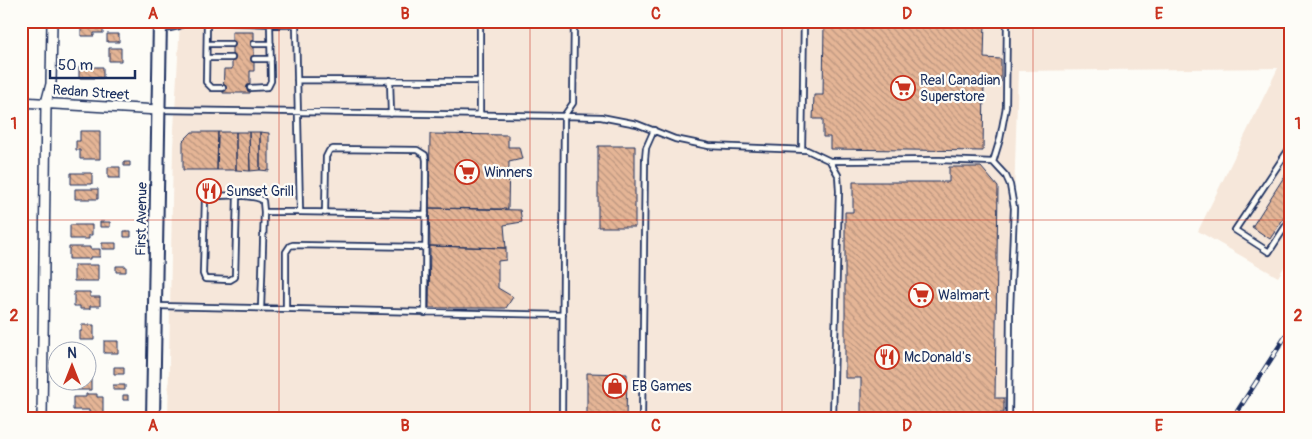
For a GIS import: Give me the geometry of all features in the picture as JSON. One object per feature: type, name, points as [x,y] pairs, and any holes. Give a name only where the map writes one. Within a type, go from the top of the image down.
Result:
[{"type":"main road","name":"First Avenue","points":[[153,418],[160,26]]},
{"type":"street","points":[[42,418],[46,103],[51,84],[52,21]]},
{"type":"street","name":"Redan Street","points":[[21,102],[158,110]]},
{"type":"lane","points":[[160,26],[179,26],[188,21]]},
{"type":"lane","points":[[200,21],[296,23],[300,212]]},
{"type":"lane","points":[[480,21],[480,115]]},
{"type":"lane","points":[[562,418],[564,116],[573,103],[574,21]]},
{"type":"lane","points":[[802,149],[804,21]]},
{"type":"lane","points":[[993,162],[1000,139],[1006,107],[1008,21]]},
{"type":"lane","points":[[207,22],[206,82],[212,88],[224,88]]},
{"type":"lane","points":[[250,88],[268,87],[272,81],[270,23]]},
{"type":"lane","points":[[207,44],[232,44]]},
{"type":"lane","points":[[254,44],[271,44]]},
{"type":"lane","points":[[207,58],[232,58]]},
{"type":"lane","points":[[254,59],[271,59]]},
{"type":"lane","points":[[297,80],[479,81]]},
{"type":"lane","points":[[390,80],[391,114]]},
{"type":"lane","points":[[158,110],[601,118],[637,124],[675,138],[709,146],[802,149],[830,161],[940,160],[993,162],[1006,176],[1010,185],[1014,208],[1010,310],[1009,418]]},
{"type":"lane","points":[[642,418],[645,159],[646,148],[654,130]]},
{"type":"lane","points":[[1291,146],[1235,230],[1269,252],[1291,218]]},
{"type":"lane","points":[[326,213],[326,156],[329,151],[333,149],[417,150],[425,155],[426,313]]},
{"type":"lane","points":[[830,161],[838,175],[839,191],[833,418]]},
{"type":"lane","points":[[237,196],[235,277],[230,280],[205,279],[203,274],[205,198],[211,196],[237,196],[261,198],[264,212],[261,309]]},
{"type":"lane","points":[[264,212],[426,214]]},
{"type":"lane","points":[[286,309],[286,252],[290,246],[426,247]]},
{"type":"lane","points":[[155,306],[563,315]]},
{"type":"shaded area","points":[[180,21],[1291,21],[1291,256],[1278,277],[1198,231],[1278,68],[1018,71],[1007,418],[168,418],[173,148]]},
{"type":"building","points":[[81,21],[103,21],[103,33],[94,33],[94,36],[81,36]]},
{"type":"building","name":"Real Canadian Superstore","points":[[985,21],[984,58],[1001,59],[1001,82],[984,81],[983,151],[830,149],[830,137],[823,137],[823,119],[813,119],[814,95],[823,95],[824,22]]},
{"type":"building","points":[[232,32],[254,32],[254,71],[250,71],[250,93],[223,93],[224,69],[232,69]]},
{"type":"building","points":[[107,34],[119,34],[119,42],[107,42]]},
{"type":"building","points":[[109,48],[121,48],[121,61],[109,61]]},
{"type":"building","points":[[79,67],[103,67],[103,78],[79,78]]},
{"type":"building","points":[[80,131],[100,131],[100,159],[80,159],[80,150],[76,150],[76,141],[80,141]]},
{"type":"building","points":[[192,132],[218,132],[217,170],[183,170],[183,141]]},
{"type":"building","points":[[218,132],[236,132],[236,170],[217,170]]},
{"type":"building","points":[[236,132],[249,132],[250,171],[236,170]]},
{"type":"building","points":[[249,132],[260,132],[260,170],[250,171]]},
{"type":"building","points":[[260,132],[269,133],[269,171],[260,170]]},
{"type":"building","points":[[430,134],[508,135],[508,147],[519,147],[522,159],[509,162],[508,209],[429,208]]},
{"type":"building","points":[[598,146],[635,146],[635,227],[598,227]]},
{"type":"building","points":[[124,162],[130,162],[130,166],[124,166]]},
{"type":"building","points":[[1291,166],[1291,207],[1270,239],[1252,227]]},
{"type":"building","points":[[108,167],[120,167],[120,178],[108,178]]},
{"type":"building","name":"Walmart","points":[[949,167],[981,167],[998,187],[995,398],[1004,398],[1004,413],[976,413],[976,418],[861,418],[861,378],[845,378],[845,212],[853,212],[853,182],[949,182]]},
{"type":"building","points":[[71,173],[92,173],[92,184],[71,184]]},
{"type":"building","points":[[75,189],[98,189],[98,199],[75,199]]},
{"type":"building","points":[[429,208],[520,210],[522,222],[504,225],[506,248],[430,246]]},
{"type":"building","points":[[100,222],[110,222],[110,227],[100,227]]},
{"type":"building","points":[[70,225],[92,225],[92,235],[89,235],[89,239],[70,239]]},
{"type":"building","points":[[124,231],[131,231],[131,237],[124,237]]},
{"type":"building","points":[[102,243],[116,243],[116,249],[102,249]]},
{"type":"building","points":[[430,246],[506,248],[506,260],[498,261],[498,288],[513,297],[506,308],[429,308]]},
{"type":"building","points":[[69,247],[100,249],[100,257],[69,259]]},
{"type":"building","points":[[74,265],[98,265],[98,281],[74,281]]},
{"type":"building","points":[[116,266],[126,266],[126,272],[116,272]]},
{"type":"building","points":[[74,292],[90,292],[90,297],[100,297],[100,306],[80,309],[80,306],[74,306]]},
{"type":"building","points":[[82,325],[94,325],[94,340],[80,340]]},
{"type":"building","points":[[104,341],[118,341],[118,353],[104,353]]},
{"type":"building","points":[[114,367],[124,367],[124,374],[114,374]]},
{"type":"building","points":[[587,373],[627,374],[626,418],[587,418]]},
{"type":"building","points":[[113,385],[125,385],[125,390],[113,390]]},
{"type":"building","points":[[86,394],[97,394],[97,397],[103,397],[103,413],[89,413],[89,410],[73,410],[73,397],[86,397]]},
{"type":"building","points":[[123,395],[128,395],[128,400],[123,400]]},
{"type":"railway","points":[[1233,418],[1291,328]]},
{"type":"place","name":"Real Canadian Superstore","points":[[903,88]]},
{"type":"place","name":"Winners","points":[[467,172]]},
{"type":"place","name":"Sunset Grill","points":[[209,191]]},
{"type":"place","name":"Walmart","points":[[921,295]]},
{"type":"place","name":"McDonald's","points":[[887,357]]},
{"type":"place","name":"EB Games","points":[[615,386]]}]
